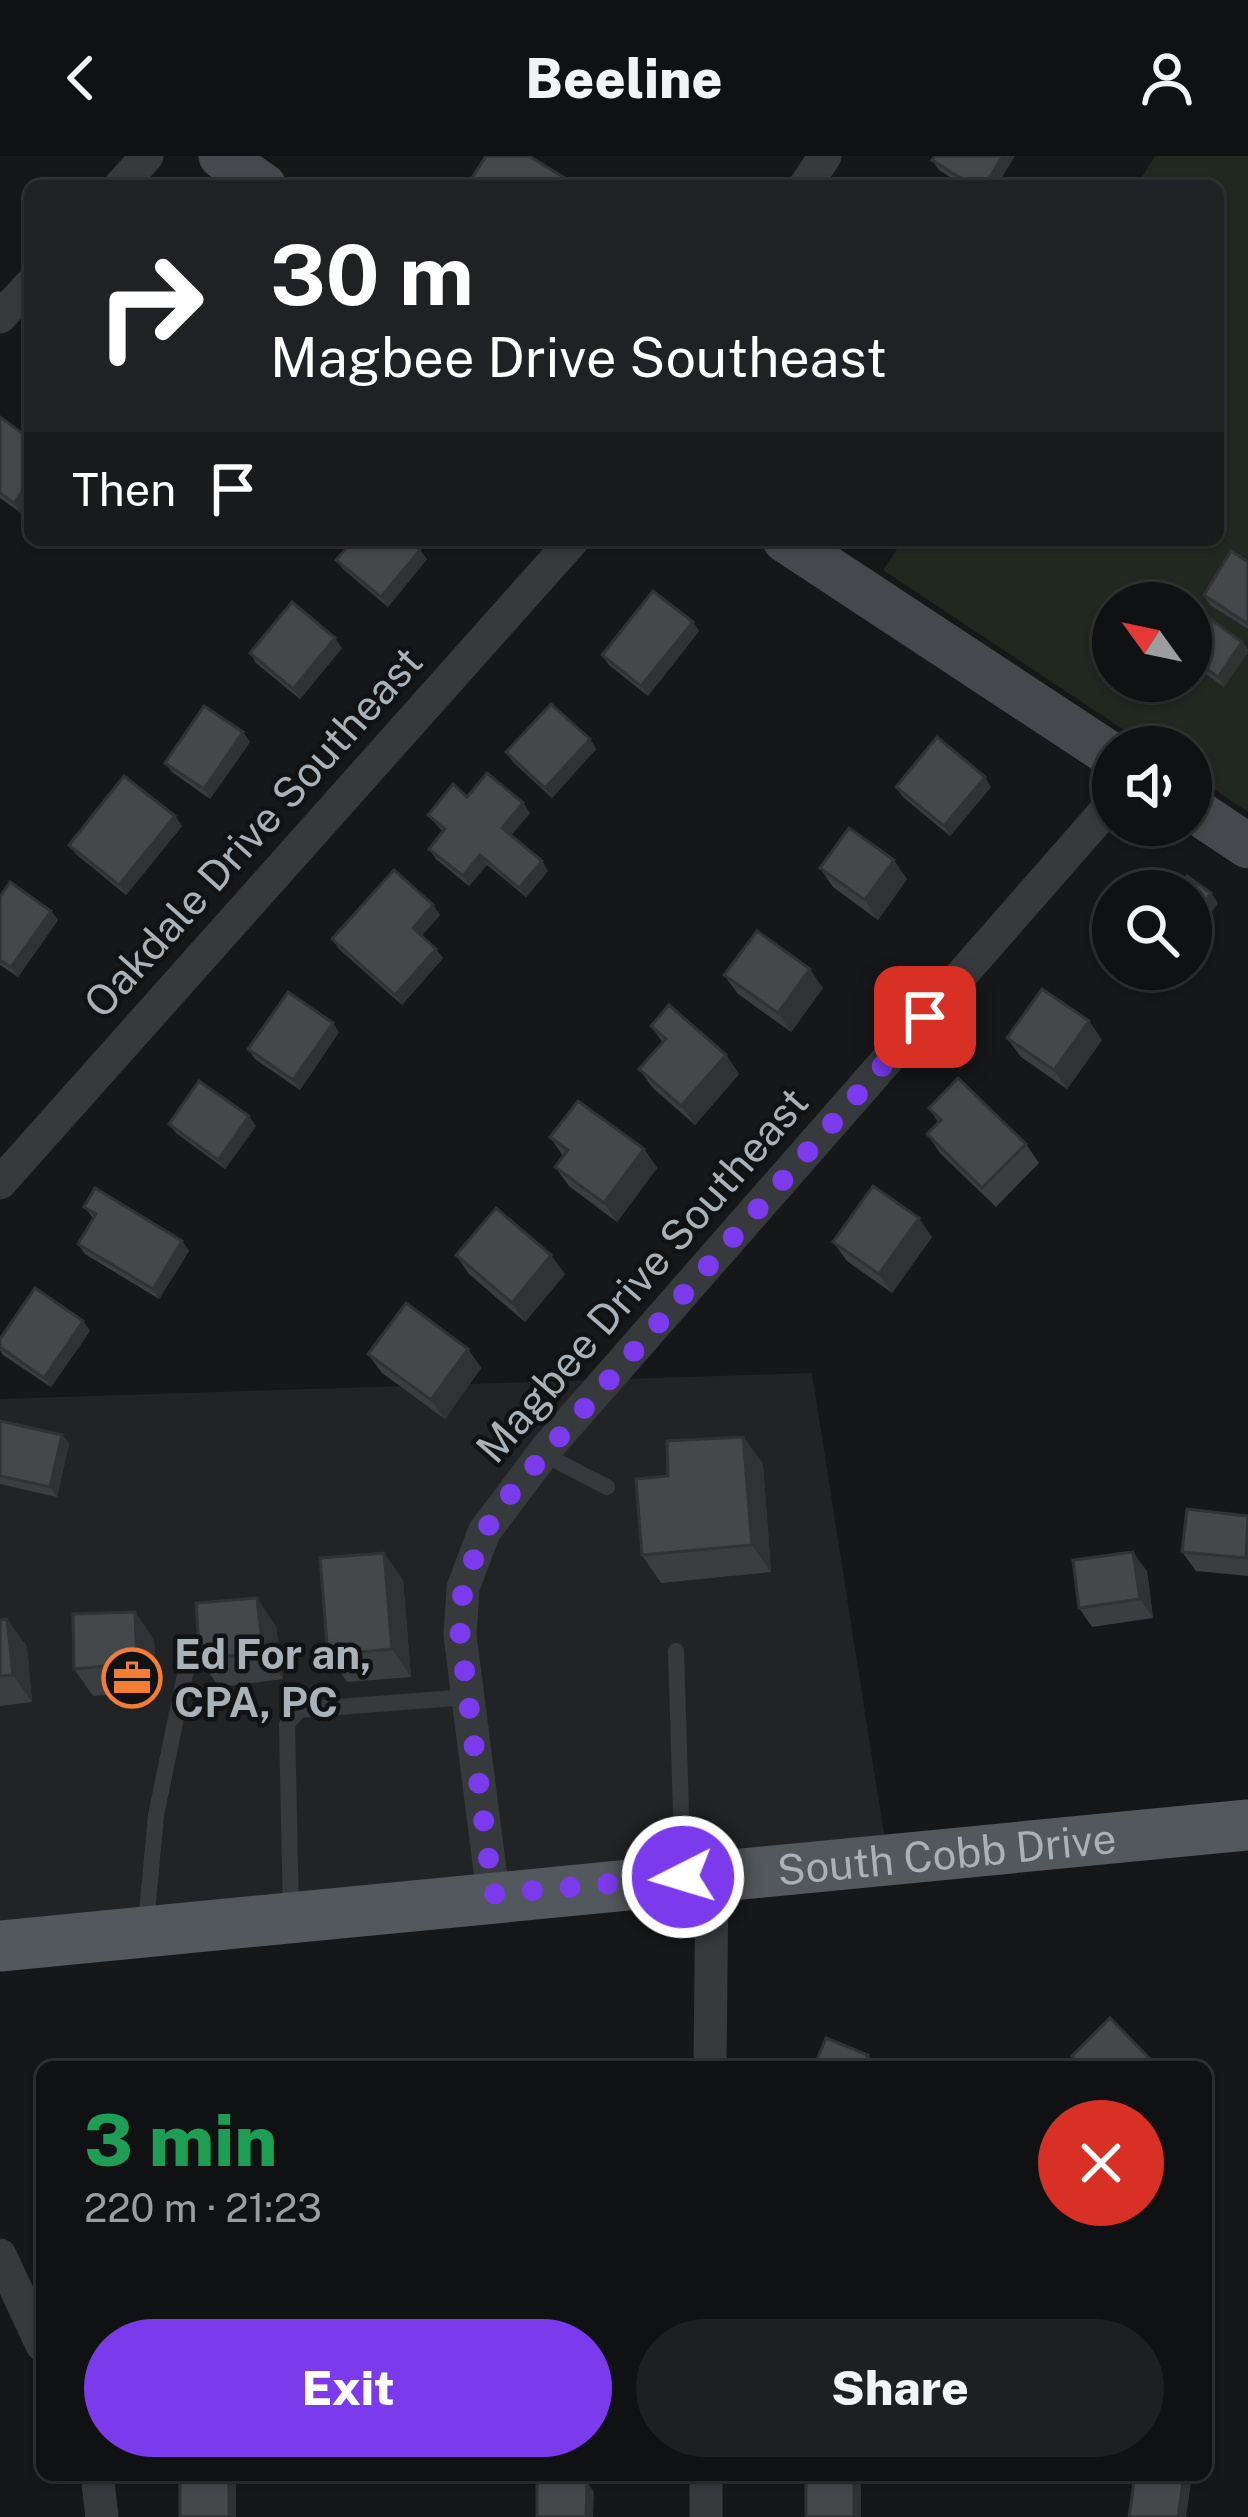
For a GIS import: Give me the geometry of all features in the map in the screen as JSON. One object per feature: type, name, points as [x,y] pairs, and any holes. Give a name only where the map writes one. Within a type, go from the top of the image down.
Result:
[{"type":"main road","name":"South Cobb Drive","points":[[0,1946],[493,1894],[1248,1825]]},
{"type":"street","points":[[125,180],[147,156]]},
{"type":"street","points":[[221,156],[255,180]]},
{"type":"street","points":[[0,317],[24,291]]},
{"type":"street","name":"Oakdale Drive Southeast","points":[[0,1183],[569,546]]},
{"type":"street","points":[[794,546],[1092,742]]},
{"type":"street","points":[[1212,822],[1248,846]]},
{"type":"street","name":"Magbee Drive Southeast","points":[[493,1894],[460,1635],[463,1588],[484,1532],[543,1454],[1092,826]]},
{"type":"street","points":[[697,1876],[710,2061]]},
{"type":"street","points":[[0,2255],[36,2331]]},
{"type":"street","points":[[98,2481],[102,2517]]},
{"type":"street","points":[[706,2481],[706,2517]]},
{"type":"lane","points":[[543,1454],[607,1486]]},
{"type":"lane","points":[[676,1651],[697,1876]]},
{"type":"lane","points":[[145,1930],[156,1815],[187,1665]]},
{"type":"lane","points":[[291,1915],[287,1724],[299,1710],[468,1697]]},
{"type":"shaded area","points":[[1155,156],[1248,156],[1248,812],[1212,788],[1212,726],[1118,726],[883,570],[899,546],[1224,546],[1224,180],[1140,180]]},
{"type":"shaded area","points":[[812,1373],[890,1873],[0,1963],[0,1399]]},
{"type":"building","points":[[486,156],[529,156],[568,180],[471,180]]},
{"type":"building","points":[[935,156],[1003,156],[988,180],[964,180],[932,160]]},
{"type":"building","points":[[0,417],[24,435],[24,489],[14,503],[0,493]]},
{"type":"building","points":[[348,546],[415,546],[420,550],[381,597],[336,560]]},
{"type":"building","points":[[1231,551],[1248,562],[1248,624],[1212,600],[1212,582]]},
{"type":"building","points":[[653,591],[693,622],[641,686],[602,655]]},
{"type":"building","points":[[292,602],[335,638],[293,689],[250,653]]},
{"type":"building","points":[[1212,620],[1242,642],[1218,677],[1212,673]]},
{"type":"building","points":[[551,704],[590,739],[545,788],[506,752]]},
{"type":"building","points":[[204,706],[243,732],[204,789],[165,763]]},
{"type":"building","points":[[937,737],[985,777],[944,826],[896,787]]},
{"type":"building","points":[[487,773],[523,803],[502,828],[542,861],[519,888],[480,855],[463,876],[429,849],[445,829],[428,815],[453,784],[467,797]]},
{"type":"building","points":[[124,776],[175,816],[119,885],[69,845]]},
{"type":"building","points":[[849,828],[894,860],[865,900],[820,868]]},
{"type":"building","points":[[394,870],[433,905],[413,928],[436,949],[395,995],[332,939]]},
{"type":"building","points":[[10,882],[51,911],[11,967],[0,960],[0,897]]},
{"type":"building","points":[[757,931],[810,969],[778,1013],[724,975]]},
{"type":"building","points":[[1042,989],[1089,1021],[1054,1070],[1007,1038]]},
{"type":"building","points":[[288,992],[333,1023],[293,1080],[248,1049]]},
{"type":"building","points":[[669,1005],[726,1055],[681,1106],[639,1069],[666,1039],[651,1026]]},
{"type":"building","points":[[958,1078],[1026,1144],[982,1188],[927,1134],[941,1120],[929,1108]]},
{"type":"building","points":[[199,1081],[249,1116],[218,1160],[169,1124]]},
{"type":"building","points":[[578,1101],[644,1149],[604,1203],[555,1167],[568,1150],[550,1137]]},
{"type":"building","points":[[873,1186],[919,1218],[879,1274],[833,1242]]},
{"type":"building","points":[[95,1188],[182,1241],[153,1289],[78,1244],[96,1214],[84,1207]]},
{"type":"building","points":[[496,1208],[551,1255],[512,1303],[456,1255]]},
{"type":"building","points":[[35,1288],[83,1321],[44,1378],[0,1347],[0,1339]]},
{"type":"building","points":[[406,1303],[468,1349],[431,1400],[368,1354]]},
{"type":"building","points":[[0,1421],[62,1435],[50,1487],[0,1476]]},
{"type":"building","points":[[743,1437],[752,1545],[642,1555],[636,1479],[668,1476],[667,1441]]},
{"type":"building","points":[[1187,1509],[1248,1516],[1246,1558],[1182,1552]]},
{"type":"building","points":[[1133,1552],[1140,1599],[1079,1608],[1073,1560]]},
{"type":"building","points":[[384,1553],[392,1649],[328,1655],[320,1558]]},
{"type":"building","points":[[257,1598],[263,1651],[200,1660],[196,1603]]},
{"type":"building","points":[[135,1612],[137,1663],[74,1669],[73,1614]]},
{"type":"building","points":[[7,1619],[13,1675],[0,1676],[0,1620]]},
{"type":"building","points":[[1110,2018],[1152,2061],[1077,2061],[1072,2056]]},
{"type":"building","points":[[826,2038],[868,2055],[866,2061],[816,2061]]},
{"type":"building","points":[[180,2481],[229,2481],[229,2517],[180,2517]]},
{"type":"building","points":[[537,2481],[587,2482],[586,2517],[537,2517]]},
{"type":"building","points":[[806,2481],[854,2481],[854,2517],[806,2517]]},
{"type":"building","points":[[1134,2481],[1183,2481],[1178,2517],[1129,2517]]},
{"type":"place","name":"Ed For an, CPA, PC","points":[[132,1678]]},
{"type":"route","points":[[683,1877],[493,1894],[460,1635],[463,1588],[484,1532],[514,1489],[925,1017]]}]
